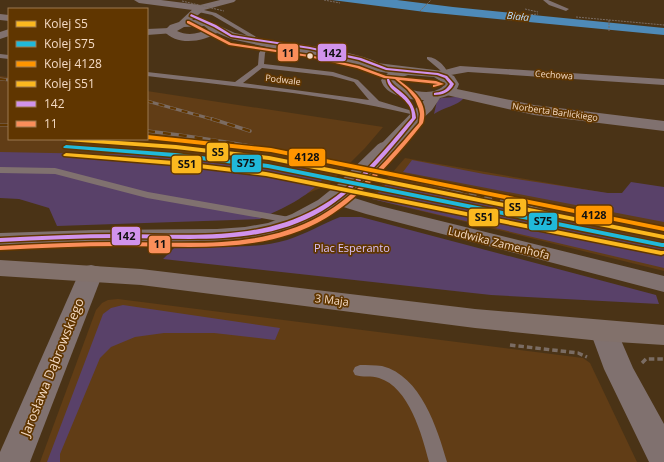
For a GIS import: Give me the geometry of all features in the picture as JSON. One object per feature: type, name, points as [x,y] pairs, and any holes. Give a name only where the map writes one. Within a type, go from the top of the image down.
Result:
[{"type":"main road","name":"3 Maja","points":[[0,268],[91,273],[168,280],[520,324],[604,332],[664,335]]},
{"type":"street","points":[[139,0],[196,11],[211,26],[231,36],[271,44],[359,70],[391,76],[412,71],[438,74],[443,84]]},
{"type":"street","points":[[183,24],[196,11],[231,0]]},
{"type":"street","points":[[148,32],[170,31],[174,27],[183,24],[211,26]]},
{"type":"street","points":[[194,36],[212,32],[211,26]]},
{"type":"street","points":[[170,31],[175,35],[271,44]]},
{"type":"street","name":"Cechowa","points":[[443,84],[460,69],[664,82]]},
{"type":"street","points":[[387,75],[389,84],[393,88],[401,92],[412,94],[443,84]]},
{"type":"street","points":[[0,240],[119,236],[235,235],[273,230],[297,221],[319,210],[342,191],[384,151],[414,116],[427,107],[443,84]]},
{"type":"street","name":"Norberta Barlickiego","points":[[443,84],[534,110],[664,126]]},
{"type":"street","points":[[401,92],[409,102],[414,116]]},
{"type":"street","name":"Ludwika Zamenhofa","points":[[342,191],[373,210],[664,284]]},
{"type":"street","name":"Jarosława Dąbrowskiego","points":[[13,462],[91,273]]},
{"type":"street","points":[[604,332],[619,369],[664,457]]},
{"type":"lane","points":[[545,0],[551,4],[566,9]]},
{"type":"lane","points":[[196,11],[214,14],[232,26],[271,44],[360,59],[387,75]]},
{"type":"lane","points":[[261,66],[262,53],[271,44],[306,42]]},
{"type":"lane","points":[[429,58],[436,64],[443,84]]},
{"type":"lane","points":[[412,71],[436,64]]},
{"type":"lane","points":[[237,84],[261,66],[333,74],[356,81],[376,103]]},
{"type":"lane","name":"Podwale","points":[[148,74],[237,84],[376,103],[414,116]]},
{"type":"lane","points":[[0,170],[55,172],[86,178],[147,195],[297,221]]},
{"type":"lane","points":[[360,371],[380,372],[392,377],[404,386],[414,400],[438,462]]},
{"type":"path","points":[[324,0],[340,3]]},
{"type":"path","points":[[420,11],[426,3],[431,0]]},
{"type":"path","points":[[182,1],[224,11]]},
{"type":"path","points":[[508,20],[516,16],[540,13],[525,9]]},
{"type":"path","points":[[573,16],[609,21],[664,25]]},
{"type":"path","points":[[605,30],[609,31],[609,21]]},
{"type":"path","points":[[502,344],[578,353],[592,360]]},
{"type":"path","points":[[643,368],[642,363],[646,359],[664,359]]},
{"type":"shaded area","points":[[0,76],[8,77],[8,140],[148,140],[148,91],[383,127],[365,148],[328,185],[252,216],[0,171]]},
{"type":"shaded area","points":[[405,158],[664,203],[664,271],[372,199],[371,197]]},
{"type":"shaded area","points":[[118,299],[583,358],[590,363],[637,462],[40,462],[96,310],[102,303],[108,300]]},
{"type":"green space","points":[[441,98],[464,98],[458,103],[434,114],[437,101]]},
{"type":"green space","points":[[0,152],[207,156],[305,169],[324,178],[302,197],[260,219],[57,226],[49,208],[19,199],[0,198]]},
{"type":"green space","points":[[412,160],[484,174],[608,193],[622,193],[631,182],[664,187],[664,222],[403,172]]},
{"type":"green space","points":[[386,184],[664,242],[664,268],[372,199]]},
{"type":"green space","name":"Plac Esperanto","points":[[340,217],[361,217],[656,295],[659,304],[491,295],[163,259],[177,245],[232,247],[274,243],[294,238]]},
{"type":"green space","points":[[123,305],[280,328],[275,340],[214,333],[164,333],[135,337],[111,347],[100,358],[60,454],[60,462],[47,462],[103,314],[111,308]]},
{"type":"water","name":"Biała","points":[[332,0],[397,0],[664,28],[664,35],[425,12]]},
{"type":"railway","points":[[0,79],[8,80]]},
{"type":"railway","points":[[148,101],[215,120]]},
{"type":"railway","points":[[212,119],[250,131]]},
{"type":"railway","points":[[0,125],[8,125]]},
{"type":"railway","points":[[148,131],[195,137],[336,162],[520,205]]},
{"type":"railway","points":[[520,205],[549,213]]},
{"type":"rail line","name":"4128","points":[[148,137],[271,150],[664,229]]},
{"type":"rail line","name":"S5","points":[[81,140],[176,147],[269,158],[664,237]]},
{"type":"rail line","name":"S75","points":[[66,147],[175,155],[268,166],[662,245]]},
{"type":"rail line","name":"S51","points":[[66,155],[174,163],[266,174],[661,253]]},
{"type":"transit line","name":"142","points":[[191,15],[215,26],[231,36],[310,48],[360,59],[386,69],[438,74],[446,77],[452,84],[451,87],[445,92],[435,94]]},
{"type":"transit line","name":"11","points":[[188,22],[230,44],[309,56],[358,67],[385,77],[436,82],[442,84],[434,86]]},
{"type":"transit line","name":"11","points":[[0,248],[91,244],[225,244],[275,236],[300,228],[323,217],[337,208],[363,186],[421,123],[422,114],[420,104],[411,91],[396,78]]},
{"type":"transit line","name":"142","points":[[0,240],[91,236],[222,236],[247,234],[272,229],[296,221],[319,210],[346,191],[370,168],[414,118],[414,112],[409,102],[389,84],[388,80]]}]
